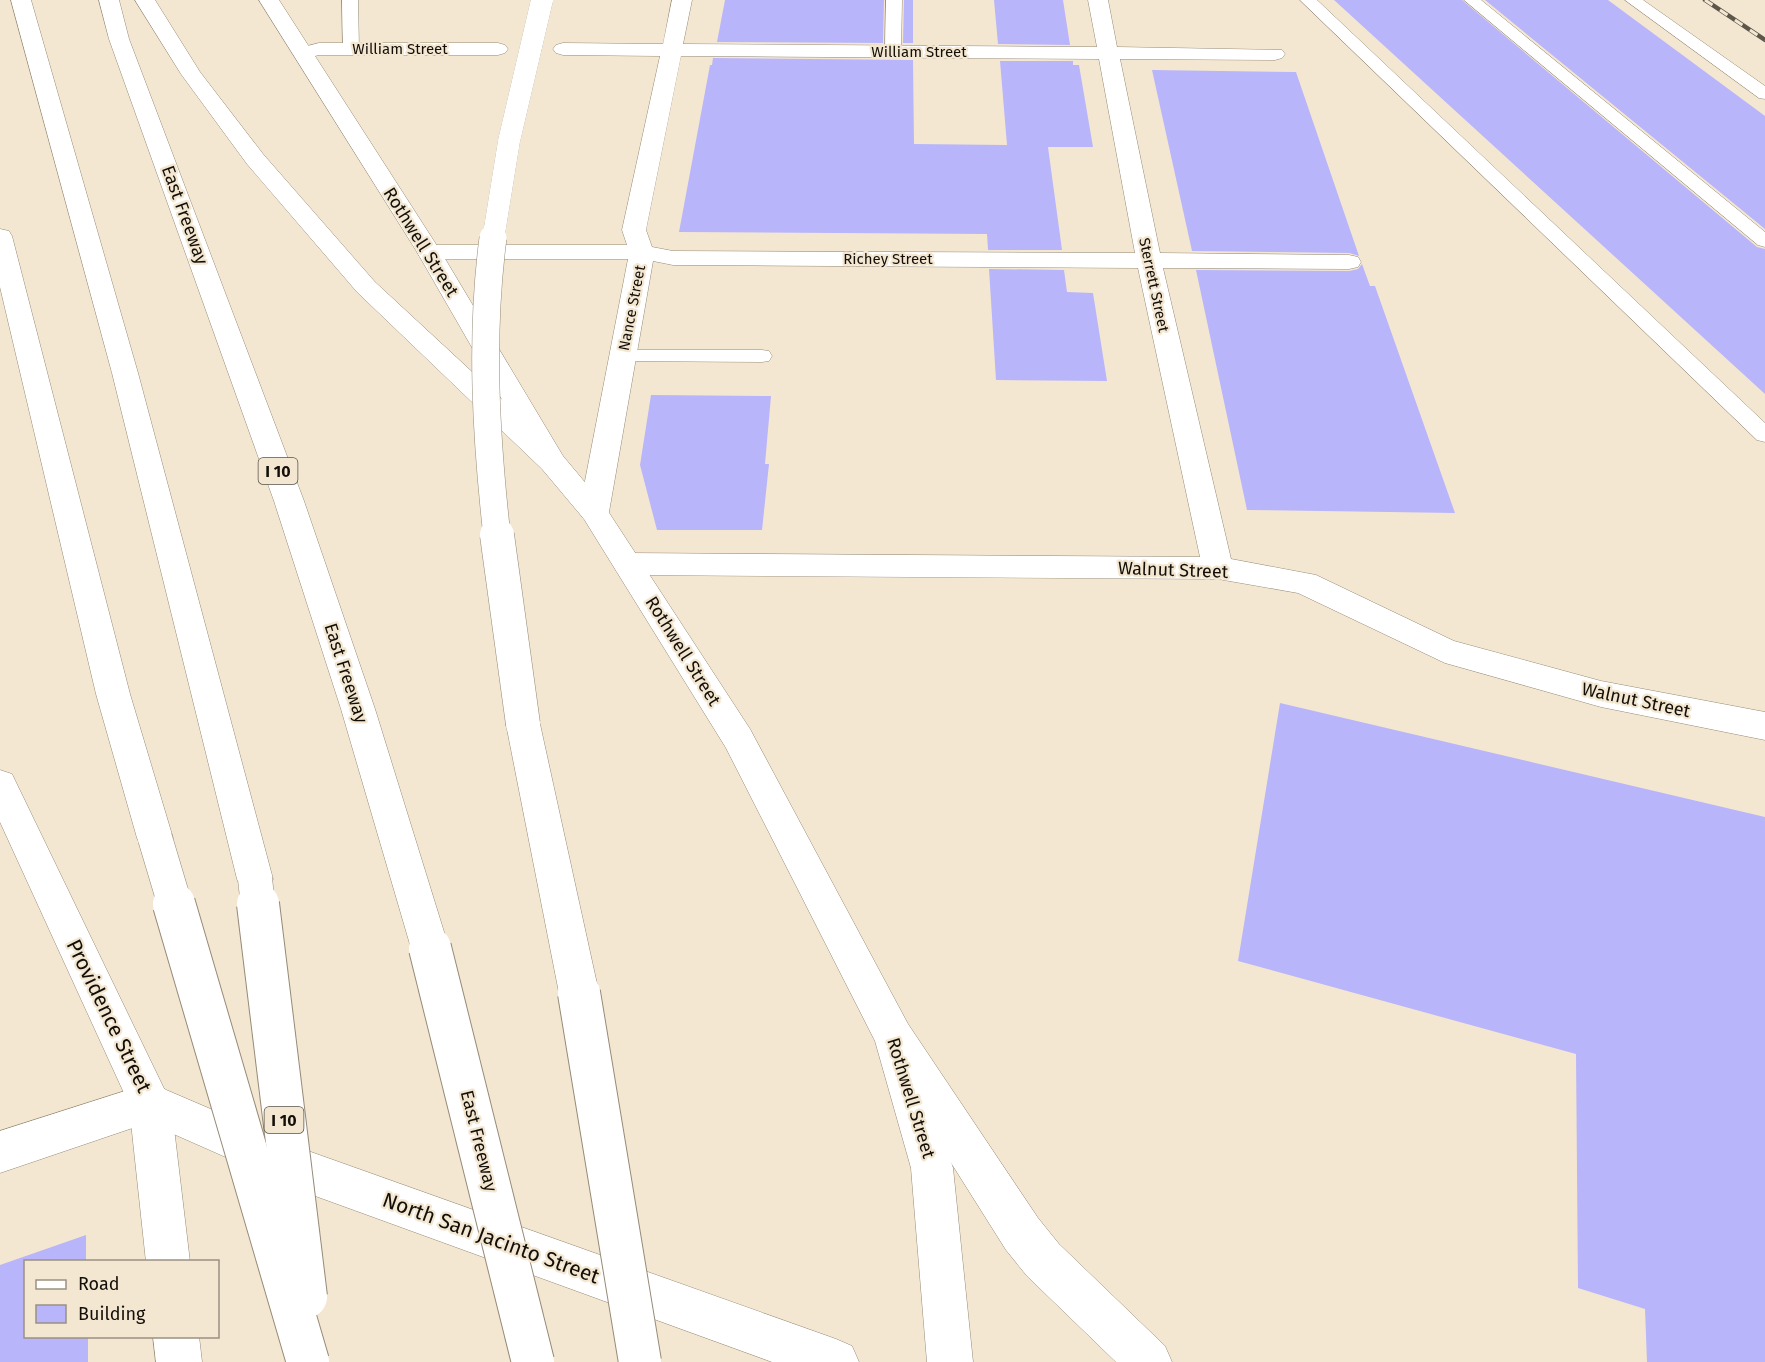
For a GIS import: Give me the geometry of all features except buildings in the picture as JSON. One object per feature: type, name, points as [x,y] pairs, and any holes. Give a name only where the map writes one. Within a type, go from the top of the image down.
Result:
[{"type":"main road","name":"I 10","points":[[21,0],[125,372],[255,879],[313,1362]]},
{"type":"main road","name":"East Freeway","points":[[110,0],[119,39],[289,501],[358,709],[430,948],[533,1362]]},
{"type":"main road","points":[[145,0],[191,74],[255,159],[366,287],[552,462]]},
{"type":"main road","name":"Rothwell Street","points":[[270,0],[429,252],[552,462],[594,512],[738,739],[894,1037],[932,1168],[950,1362]]},
{"type":"main road","points":[[542,0],[515,107],[499,187],[488,286],[488,457],[500,568],[523,724],[579,993],[640,1362]]},
{"type":"main road","name":"Nance Street","points":[[594,512],[642,252],[634,230],[682,0]]},
{"type":"main road","name":"Sterrett Street","points":[[1098,0],[1149,261],[1218,568]]},
{"type":"main road","name":"William Street","points":[[303,53],[319,49],[498,49]]},
{"type":"main road","name":"William Street","points":[[563,49],[1275,54]]},
{"type":"main road","points":[[0,236],[113,694],[308,1362]]},
{"type":"main road","name":"Richey Street","points":[[429,252],[642,252],[673,258],[1349,262]]},
{"type":"main road","name":"Walnut Street","points":[[628,564],[1218,568],[1305,584],[1383,619],[1445,651],[1601,694],[1765,726]]},
{"type":"main road","name":"Providence Street","points":[[0,784],[150,1103],[168,1260]]},
{"type":"main road","points":[[894,1037],[1022,1234],[1043,1260],[1149,1362]]},
{"type":"main road","points":[[0,1152],[150,1103]]},
{"type":"main road","name":"North San Jacinto Street","points":[[150,1103],[307,1172],[836,1362]]},
{"type":"main road","points":[[176,1338],[179,1362]]},
{"type":"lane","points":[[350,0],[351,49]]},
{"type":"lane","points":[[893,51],[894,0]]},
{"type":"lane","points":[[1308,0],[1765,435]]},
{"type":"lane","points":[[1472,0],[1765,240]]},
{"type":"lane","points":[[1633,0],[1765,94]]},
{"type":"lane","points":[[623,356],[762,356]]},
{"type":"railway","points":[[1705,0],[1765,40]]}]
